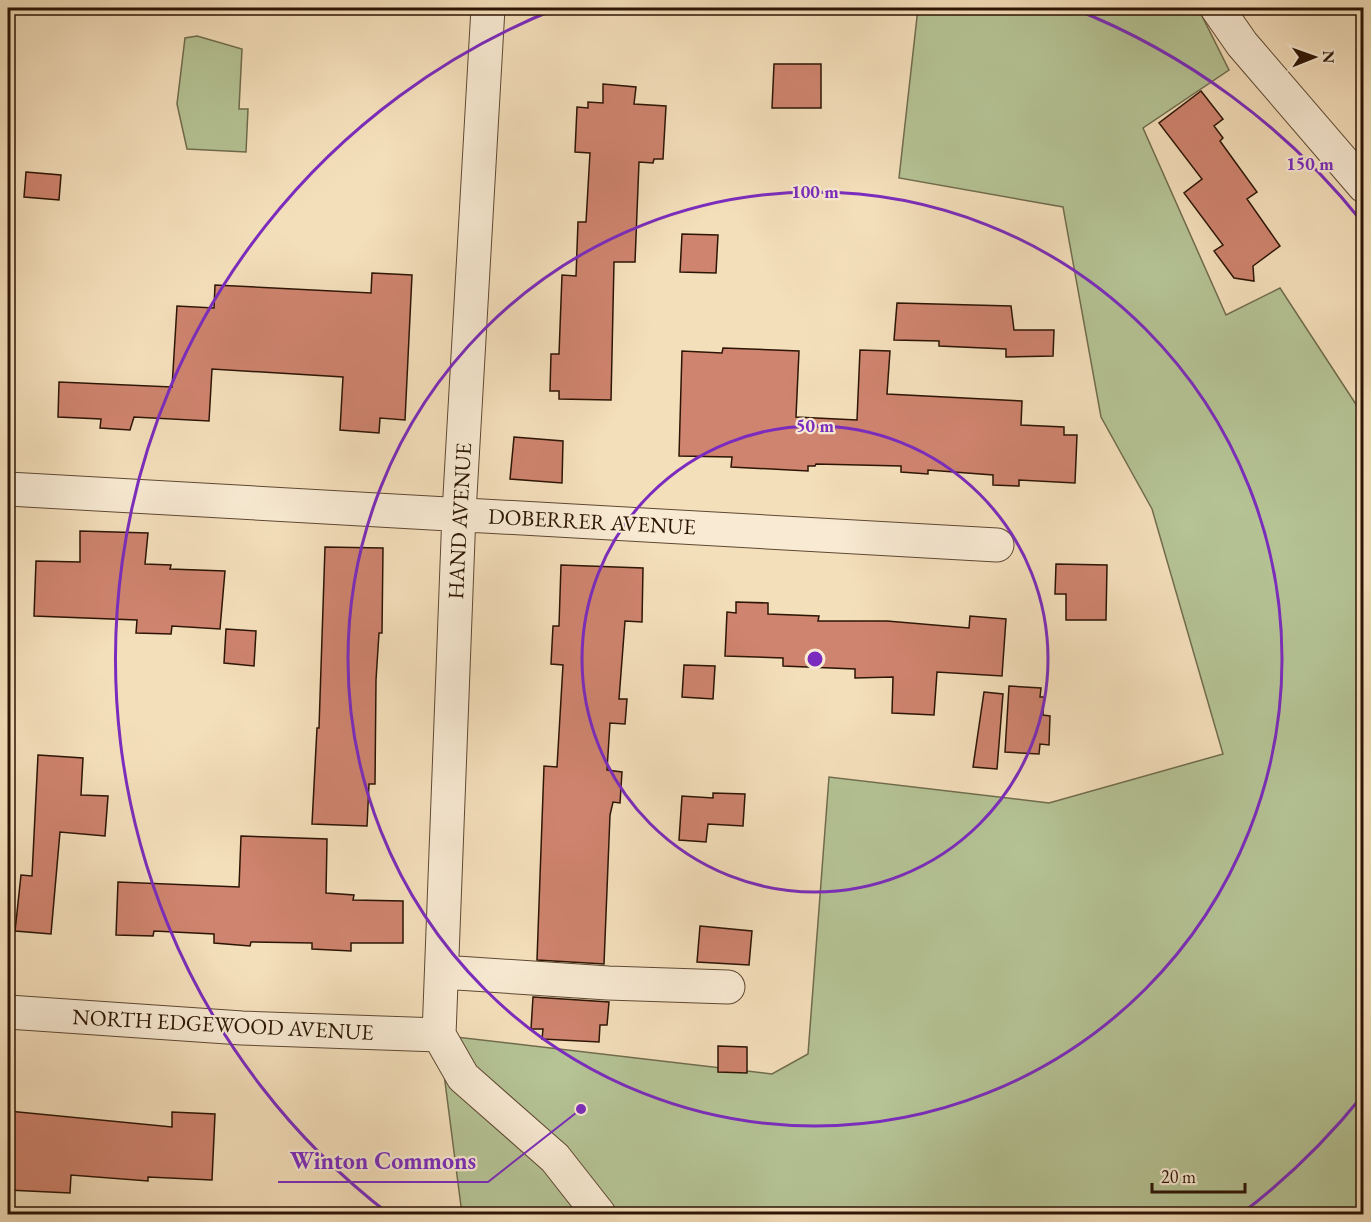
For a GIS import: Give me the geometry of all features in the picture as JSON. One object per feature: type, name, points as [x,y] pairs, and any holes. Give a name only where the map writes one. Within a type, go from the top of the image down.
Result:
[{"type":"street","name":"HAND AVENUE","points":[[439,1035],[459,513],[488,8]]},
{"type":"street","points":[[1217,8],[1242,44],[1364,186]]},
{"type":"street","name":"DOBERRER AVENUE","points":[[8,489],[997,545]]},
{"type":"street","points":[[442,972],[596,982],[728,987]]},
{"type":"street","name":"NORTH EDGEWOOD AVENUE","points":[[8,1012],[242,1028],[439,1035]]},
{"type":"street","points":[[439,1035],[463,1077],[555,1158],[599,1215]]},
{"type":"green space","points":[[918,8],[1198,8],[1229,70],[1143,128],[1226,315],[1280,288],[1363,415],[1363,1214],[462,1214],[439,1035],[772,1074],[808,1054],[829,777],[1049,803],[1223,754],[1152,509],[1101,417],[1063,207],[899,178]]},
{"type":"green space","points":[[197,36],[242,49],[239,109],[248,109],[246,152],[187,149],[177,104],[185,38]]},
{"type":"building","points":[[774,64],[821,64],[821,108],[772,108]]},
{"type":"building","points":[[603,84],[636,87],[634,104],[666,106],[663,159],[654,159],[653,163],[639,162],[635,262],[614,262],[611,400],[559,399],[559,391],[550,391],[551,354],[559,354],[562,275],[576,276],[578,222],[586,222],[590,153],[575,152],[577,107],[588,108],[588,102],[603,103]]},
{"type":"building","points":[[1201,91],[1223,119],[1214,126],[1223,138],[1220,141],[1257,192],[1247,199],[1280,246],[1253,266],[1254,281],[1234,278],[1214,251],[1223,245],[1184,193],[1202,179],[1159,123]]},
{"type":"building","points":[[26,172],[61,175],[59,200],[24,197]]},
{"type":"building","points":[[682,234],[718,235],[716,273],[680,272]]},
{"type":"building","points":[[372,273],[412,275],[405,420],[380,418],[379,433],[340,430],[343,377],[212,369],[209,421],[134,417],[130,430],[100,428],[101,419],[58,417],[59,382],[172,387],[177,306],[214,308],[215,285],[371,293]]},
{"type":"building","points":[[897,303],[1011,306],[1014,330],[1054,330],[1053,356],[1006,357],[1006,349],[939,346],[939,341],[894,340]]},
{"type":"building","points":[[723,348],[799,351],[796,417],[857,420],[860,350],[890,351],[887,394],[1022,401],[1021,425],[1064,427],[1064,435],[1077,435],[1075,483],[1019,480],[1019,486],[993,485],[993,475],[928,470],[928,474],[901,472],[901,466],[816,464],[808,466],[808,471],[731,467],[732,457],[679,456],[682,351],[722,353]]},
{"type":"building","points":[[514,437],[563,441],[562,483],[510,479]]},
{"type":"building","points":[[80,531],[148,533],[145,564],[171,565],[170,569],[225,571],[220,629],[172,626],[171,634],[136,633],[137,620],[34,616],[36,561],[80,562]]},
{"type":"building","points":[[325,547],[383,548],[382,633],[379,633],[376,680],[375,784],[369,784],[367,826],[312,824],[317,728],[319,728]]},
{"type":"building","points":[[1056,564],[1107,565],[1106,620],[1066,620],[1066,594],[1055,594]]},
{"type":"building","points":[[561,565],[643,568],[642,622],[625,621],[619,699],[627,699],[625,724],[610,723],[607,770],[622,772],[620,803],[613,802],[610,815],[604,964],[537,960],[544,766],[557,767],[563,665],[551,664],[553,626],[559,626]]},
{"type":"building","points":[[736,602],[768,603],[768,614],[819,616],[818,621],[887,621],[969,628],[970,616],[1006,619],[1002,676],[937,672],[934,715],[892,713],[893,677],[855,678],[855,669],[783,666],[783,658],[725,656],[727,612],[736,613]]},
{"type":"building","points":[[226,629],[256,631],[254,666],[224,663]]},
{"type":"building","points":[[684,665],[715,666],[713,699],[682,697]]},
{"type":"building","points":[[1009,686],[1041,688],[1040,697],[1044,697],[1043,715],[1050,716],[1049,745],[1040,744],[1039,754],[1005,752]]},
{"type":"building","points":[[984,692],[1003,694],[997,769],[973,767]]},
{"type":"building","points":[[38,755],[83,758],[81,795],[108,796],[105,836],[60,832],[51,934],[15,931],[21,875],[32,876]]},
{"type":"building","points":[[713,793],[745,794],[743,826],[708,824],[706,842],[679,840],[682,796],[713,798]]},
{"type":"building","points":[[241,836],[327,839],[326,893],[354,895],[353,900],[403,901],[403,943],[351,943],[351,951],[312,949],[312,943],[251,942],[250,946],[214,943],[214,934],[154,931],[153,936],[116,935],[118,882],[239,887]]},
{"type":"building","points":[[700,926],[752,931],[749,965],[697,962]]},
{"type":"building","points":[[533,997],[609,1002],[607,1025],[600,1025],[599,1042],[542,1039],[543,1029],[531,1029]]},
{"type":"building","points":[[718,1046],[747,1047],[747,1073],[718,1072]]},
{"type":"building","points":[[8,1111],[172,1127],[172,1112],[215,1114],[212,1180],[148,1177],[148,1181],[71,1175],[70,1193],[8,1190]]},
{"type":"place","name":"Winton Commons","points":[[581,1109]]}]
